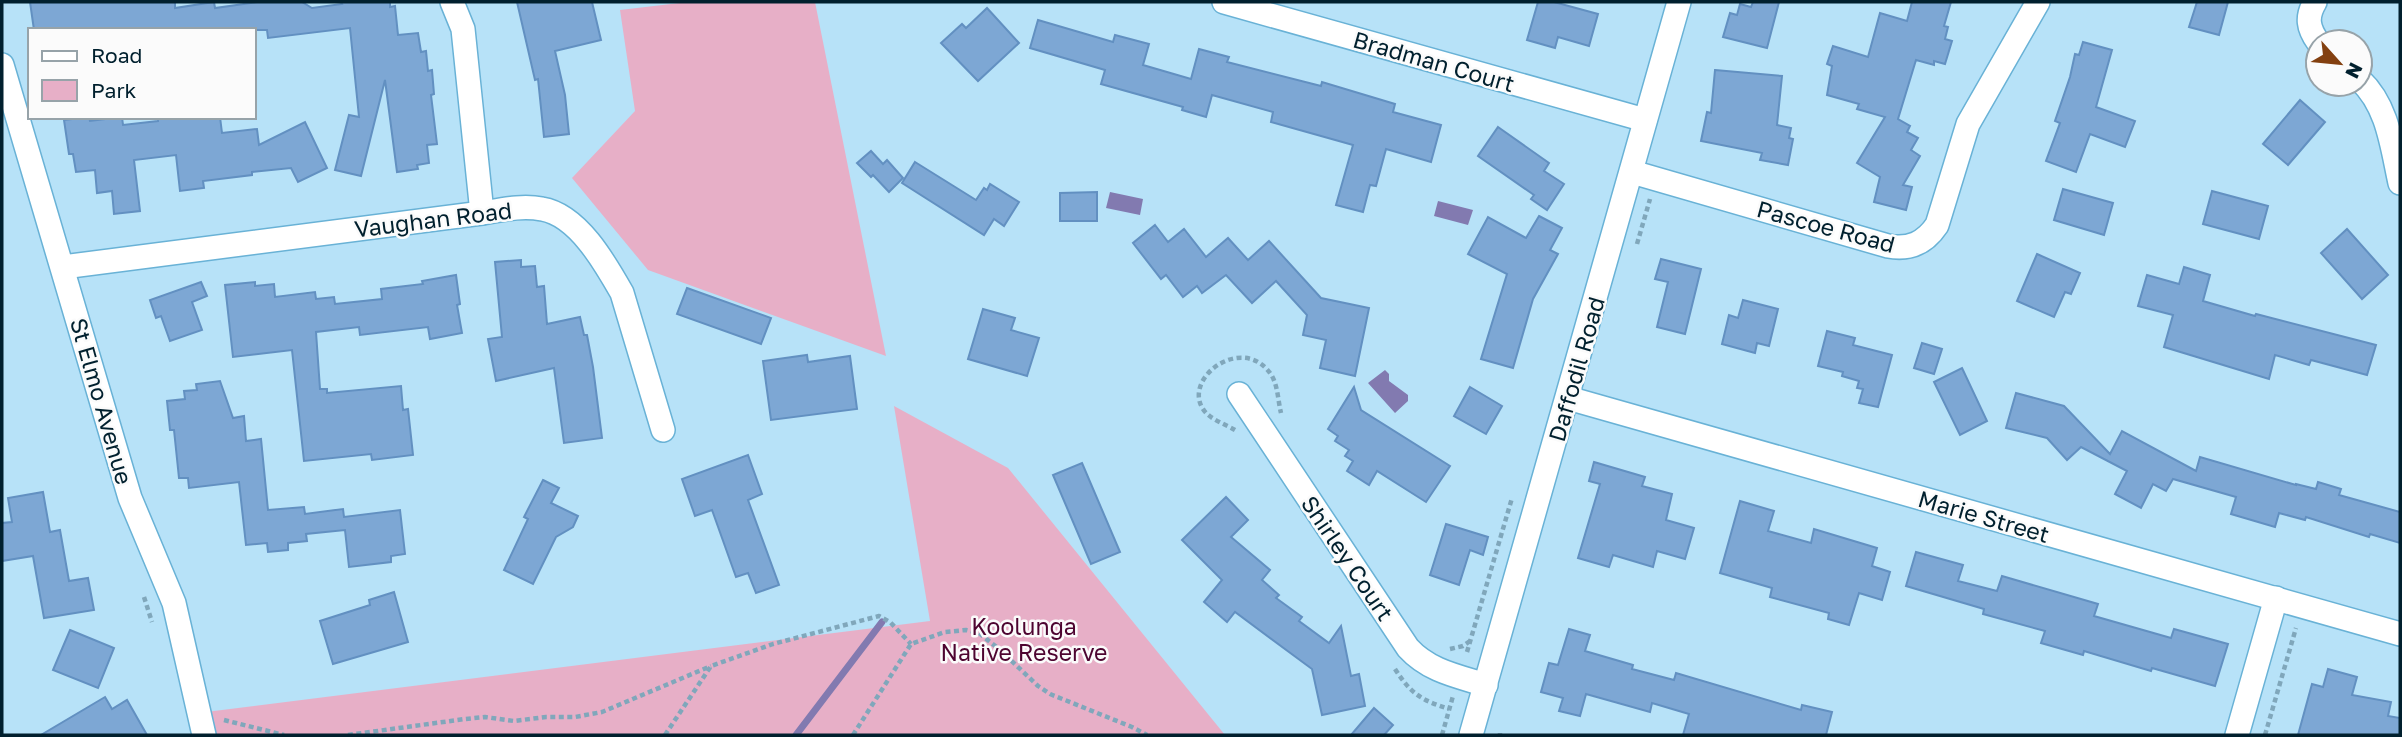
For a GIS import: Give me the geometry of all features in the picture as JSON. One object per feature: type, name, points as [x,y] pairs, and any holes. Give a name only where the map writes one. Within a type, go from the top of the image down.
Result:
[{"type":"street","points":[[452,2],[463,29],[482,213]]},
{"type":"street","name":"Bradman Court","points":[[1224,2],[1645,120]]},
{"type":"street","name":"Daffodil Road","points":[[1471,735],[1679,2]]},
{"type":"street","name":"Pascoe Road","points":[[1632,173],[1888,246],[1915,246],[1931,234],[1937,225],[1968,124],[2038,2]]},
{"type":"street","points":[[2310,28],[2309,13],[2315,2]]},
{"type":"street","name":"St Elmo Avenue","points":[[2,65],[130,498],[174,603],[201,724]]},
{"type":"street","points":[[2374,94],[2380,103],[2400,183]]},
{"type":"street","name":"Vaughan Road","points":[[63,267],[526,207],[542,209],[571,222],[622,293],[663,430]]},
{"type":"street","name":"Shirley Court","points":[[1239,394],[1408,648],[1434,669],[1486,685]]},
{"type":"street","name":"Marie Street","points":[[1568,398],[2400,634]]},
{"type":"street","points":[[2237,735],[2276,598]]},
{"type":"path","points":[[1649,203],[1662,207]]},
{"type":"path","points":[[348,735],[465,719],[514,720],[588,716],[773,644],[878,616],[890,622],[911,644]]},
{"type":"path","points":[[2265,735],[2296,628]]},
{"type":"path","points":[[853,735],[911,644],[945,632],[967,630],[979,633],[1050,694],[1147,735]]},
{"type":"path","points":[[1467,652],[1470,641]]},
{"type":"path","points":[[665,735],[711,666]]},
{"type":"path","points":[[1442,735],[1453,695]]},
{"type":"path","points":[[201,724],[284,735]]},
{"type":"green space","points":[[688,2],[815,2],[886,356],[648,270],[572,178],[635,111],[620,10]]},
{"type":"green space","name":"Koolunga Native Reserve","points":[[894,406],[1008,468],[1225,735],[204,735],[198,713],[930,621]]},
{"type":"shaded area","points":[[1110,192],[1143,199],[1140,215],[1106,208]]},
{"type":"shaded area","points":[[1438,201],[1473,210],[1468,225],[1434,216]]},
{"type":"shaded area","points":[[1385,370],[1389,374],[1389,381],[1408,395],[1408,401],[1395,413],[1368,383]]},
{"type":"building","points":[[30,2],[175,2],[175,8],[214,2],[215,8],[257,2],[302,2],[312,8],[342,4],[341,2],[390,2],[390,7],[395,6],[398,35],[418,33],[421,52],[426,51],[428,71],[432,70],[434,94],[431,95],[437,144],[427,145],[429,163],[417,165],[418,169],[397,172],[385,80],[361,176],[335,170],[349,115],[359,117],[350,28],[268,38],[267,30],[256,28],[34,28]]},
{"type":"building","points":[[517,2],[592,2],[601,40],[555,51],[565,95],[569,134],[544,137],[538,79],[535,80]]},
{"type":"building","points":[[1538,2],[1554,2],[1598,14],[1589,46],[1558,37],[1555,48],[1527,40]]},
{"type":"building","points":[[1753,2],[1779,2],[1767,48],[1723,37],[1730,13],[1737,15],[1740,4],[1751,7]]},
{"type":"building","points":[[1912,2],[1951,2],[1944,26],[1948,27],[1945,39],[1952,41],[1945,64],[1934,61],[1934,65],[1916,60],[1898,119],[1910,126],[1907,132],[1918,138],[1911,150],[1920,156],[1903,185],[1912,187],[1906,210],[1874,202],[1880,177],[1857,163],[1885,117],[1857,109],[1859,104],[1827,95],[1832,66],[1827,64],[1833,46],[1868,57],[1880,13],[1907,21]]},
{"type":"building","points":[[2197,2],[2228,2],[2219,35],[2189,27]]},
{"type":"building","points":[[987,8],[1019,43],[978,81],[941,43],[962,24],[966,28]]},
{"type":"building","points":[[1038,20],[1113,42],[1115,35],[1149,44],[1143,65],[1191,79],[1199,49],[1229,57],[1227,62],[1321,86],[1322,82],[1395,104],[1393,112],[1441,125],[1431,162],[1386,149],[1376,186],[1370,185],[1363,212],[1336,205],[1353,145],[1271,122],[1273,112],[1212,95],[1206,117],[1182,110],[1183,107],[1101,84],[1105,70],[1030,48]]},
{"type":"building","points":[[2083,42],[2112,50],[2096,107],[2135,121],[2125,147],[2090,134],[2076,172],[2046,161],[2060,123],[2055,121],[2075,54],[2079,55]]},
{"type":"building","points":[[1715,70],[1782,76],[1777,125],[1791,128],[1789,138],[1793,139],[1788,165],[1760,160],[1762,153],[1701,141],[1707,112],[1711,113]]},
{"type":"building","points":[[2300,100],[2325,122],[2288,165],[2263,144]]},
{"type":"building","points":[[122,119],[123,125],[158,119],[220,119],[222,133],[257,129],[259,145],[305,122],[327,168],[298,182],[291,168],[203,181],[204,188],[180,191],[176,155],[134,160],[140,211],[114,214],[112,191],[97,193],[95,170],[76,172],[73,154],[69,154],[64,120]]},
{"type":"building","points":[[1498,127],[1549,163],[1544,171],[1564,184],[1547,210],[1531,199],[1534,195],[1478,156]]},
{"type":"building","points":[[871,151],[883,164],[887,160],[903,178],[889,192],[857,163]]},
{"type":"building","points":[[915,162],[976,200],[990,184],[1019,202],[1004,226],[994,219],[984,235],[902,183]]},
{"type":"building","points":[[2063,189],[2113,203],[2104,235],[2054,220]]},
{"type":"building","points":[[2212,191],[2268,206],[2259,239],[2203,224]]},
{"type":"building","points":[[1097,192],[1097,221],[1060,221],[1060,193]]},
{"type":"building","points":[[1539,216],[1562,228],[1550,250],[1558,254],[1533,299],[1513,368],[1481,359],[1507,274],[1468,254],[1488,217],[1526,238]]},
{"type":"building","points":[[1155,225],[1168,242],[1184,229],[1206,257],[1228,238],[1248,260],[1269,241],[1321,298],[1369,308],[1355,376],[1320,368],[1326,340],[1303,335],[1307,315],[1276,281],[1252,303],[1226,275],[1202,293],[1197,286],[1183,297],[1166,275],[1161,279],[1133,243]]},
{"type":"building","points":[[2347,229],[2388,275],[2362,299],[2321,253]]},
{"type":"building","points":[[2037,254],[2080,273],[2071,294],[2065,292],[2054,317],[2017,301]]},
{"type":"building","points":[[1661,259],[1701,269],[1685,334],[1657,327],[1668,282],[1655,279]]},
{"type":"building","points":[[521,260],[521,267],[535,266],[537,287],[544,286],[547,324],[580,317],[584,335],[587,335],[593,367],[602,438],[564,443],[554,368],[496,381],[488,339],[502,337],[495,262]]},
{"type":"building","points":[[2184,267],[2210,275],[2203,301],[2376,345],[2367,375],[2311,360],[2309,365],[2275,355],[2269,379],[2164,347],[2173,315],[2138,306],[2147,275],[2179,284]]},
{"type":"building","points":[[456,275],[462,333],[430,339],[428,327],[360,335],[359,327],[316,332],[320,389],[327,389],[327,393],[401,386],[403,410],[408,409],[413,455],[372,460],[371,454],[304,461],[292,350],[233,357],[225,285],[255,282],[255,286],[274,284],[275,297],[315,292],[316,299],[334,297],[335,304],[382,299],[381,289],[423,284],[422,281]]},
{"type":"building","points":[[201,282],[207,296],[192,302],[202,330],[170,341],[161,316],[156,318],[150,300]]},
{"type":"building","points":[[687,288],[771,318],[761,344],[677,314]]},
{"type":"building","points":[[1743,300],[1778,309],[1769,346],[1757,343],[1755,353],[1722,344],[1729,315],[1738,318]]},
{"type":"building","points":[[983,309],[1015,318],[1011,330],[1039,338],[1027,376],[968,359]]},
{"type":"building","points":[[1827,331],[1855,338],[1853,345],[1892,355],[1878,407],[1859,403],[1863,389],[1857,388],[1859,381],[1842,376],[1843,372],[1818,366]]},
{"type":"building","points":[[1922,343],[1942,349],[1934,374],[1914,368]]},
{"type":"building","points":[[807,355],[808,362],[850,356],[857,409],[771,420],[763,361]]},
{"type":"building","points":[[1962,368],[1987,421],[1960,435],[1934,382]]},
{"type":"building","points":[[220,381],[233,418],[244,416],[246,441],[261,439],[268,510],[304,507],[305,514],[343,509],[344,517],[400,510],[405,554],[391,556],[391,562],[349,567],[345,530],[306,534],[307,541],[288,543],[288,550],[268,552],[267,543],[246,545],[239,482],[189,488],[188,478],[179,478],[174,430],[170,430],[167,401],[185,399],[184,391],[197,390],[196,384]]},
{"type":"building","points":[[1354,387],[1361,410],[1450,466],[1426,502],[1377,471],[1369,485],[1347,471],[1353,461],[1345,456],[1349,450],[1335,441],[1338,436],[1328,429]]},
{"type":"building","points":[[1470,387],[1502,406],[1486,434],[1454,416]]},
{"type":"building","points":[[2016,393],[2064,406],[2110,454],[2122,431],[2196,471],[2200,457],[2296,485],[2316,489],[2318,482],[2341,489],[2339,495],[2400,512],[2400,543],[2370,534],[2369,537],[2306,517],[2305,520],[2279,513],[2275,527],[2231,514],[2236,497],[2173,479],[2166,491],[2153,484],[2141,508],[2115,494],[2127,471],[2081,447],[2067,460],[2047,438],[2006,428]]},
{"type":"building","points":[[748,455],[762,494],[748,500],[779,585],[756,593],[748,573],[736,577],[712,510],[695,516],[682,479]]},
{"type":"building","points":[[1594,462],[1645,477],[1642,486],[1672,494],[1666,520],[1694,528],[1685,559],[1657,551],[1653,567],[1613,555],[1609,567],[1578,558],[1600,484],[1589,481]]},
{"type":"building","points":[[1082,463],[1120,552],[1091,564],[1053,475]]},
{"type":"building","points":[[543,480],[559,488],[551,503],[578,516],[573,527],[556,537],[533,584],[504,570],[528,519],[524,517]]},
{"type":"building","points":[[43,492],[50,532],[60,530],[69,581],[88,578],[94,610],[44,618],[33,556],[2,561],[2,523],[12,522],[8,498]]},
{"type":"building","points":[[1226,497],[1248,520],[1231,537],[1270,570],[1262,580],[1279,595],[1276,598],[1302,617],[1299,621],[1329,643],[1341,626],[1351,676],[1359,674],[1365,706],[1322,715],[1312,669],[1235,612],[1227,622],[1204,602],[1222,580],[1182,540]]},
{"type":"building","points":[[1740,501],[1774,511],[1768,531],[1811,543],[1814,529],[1877,548],[1872,566],[1890,572],[1882,600],[1859,593],[1849,625],[1828,619],[1829,613],[1770,597],[1772,588],[1720,573]]},
{"type":"building","points":[[1446,524],[1488,537],[1483,555],[1470,550],[1459,585],[1430,575]]},
{"type":"building","points":[[1916,552],[1963,565],[1958,581],[1997,591],[2002,576],[2098,604],[2094,616],[2171,638],[2174,629],[2228,644],[2215,686],[2084,651],[2083,655],[2041,643],[2045,631],[1983,614],[1984,609],[1906,586]]},
{"type":"building","points":[[394,592],[408,642],[333,664],[320,621],[370,605],[369,600]]},
{"type":"building","points":[[1569,629],[1590,635],[1585,651],[1633,665],[1632,669],[1674,680],[1676,673],[1801,710],[1802,705],[1832,712],[1826,735],[1683,735],[1689,714],[1652,703],[1650,712],[1586,694],[1580,716],[1559,711],[1563,698],[1541,692],[1549,663],[1558,665]]},
{"type":"building","points":[[70,630],[114,648],[98,688],[53,670]]},
{"type":"building","points":[[2328,669],[2357,677],[2352,695],[2391,702],[2388,716],[2400,718],[2400,735],[2298,735],[2312,684],[2323,687]]},
{"type":"building","points":[[105,697],[112,709],[127,700],[147,735],[41,735]]},
{"type":"building","points":[[1374,708],[1393,725],[1384,735],[1351,735]]},
{"type":"waterway","points":[[796,735],[882,622]]}]
